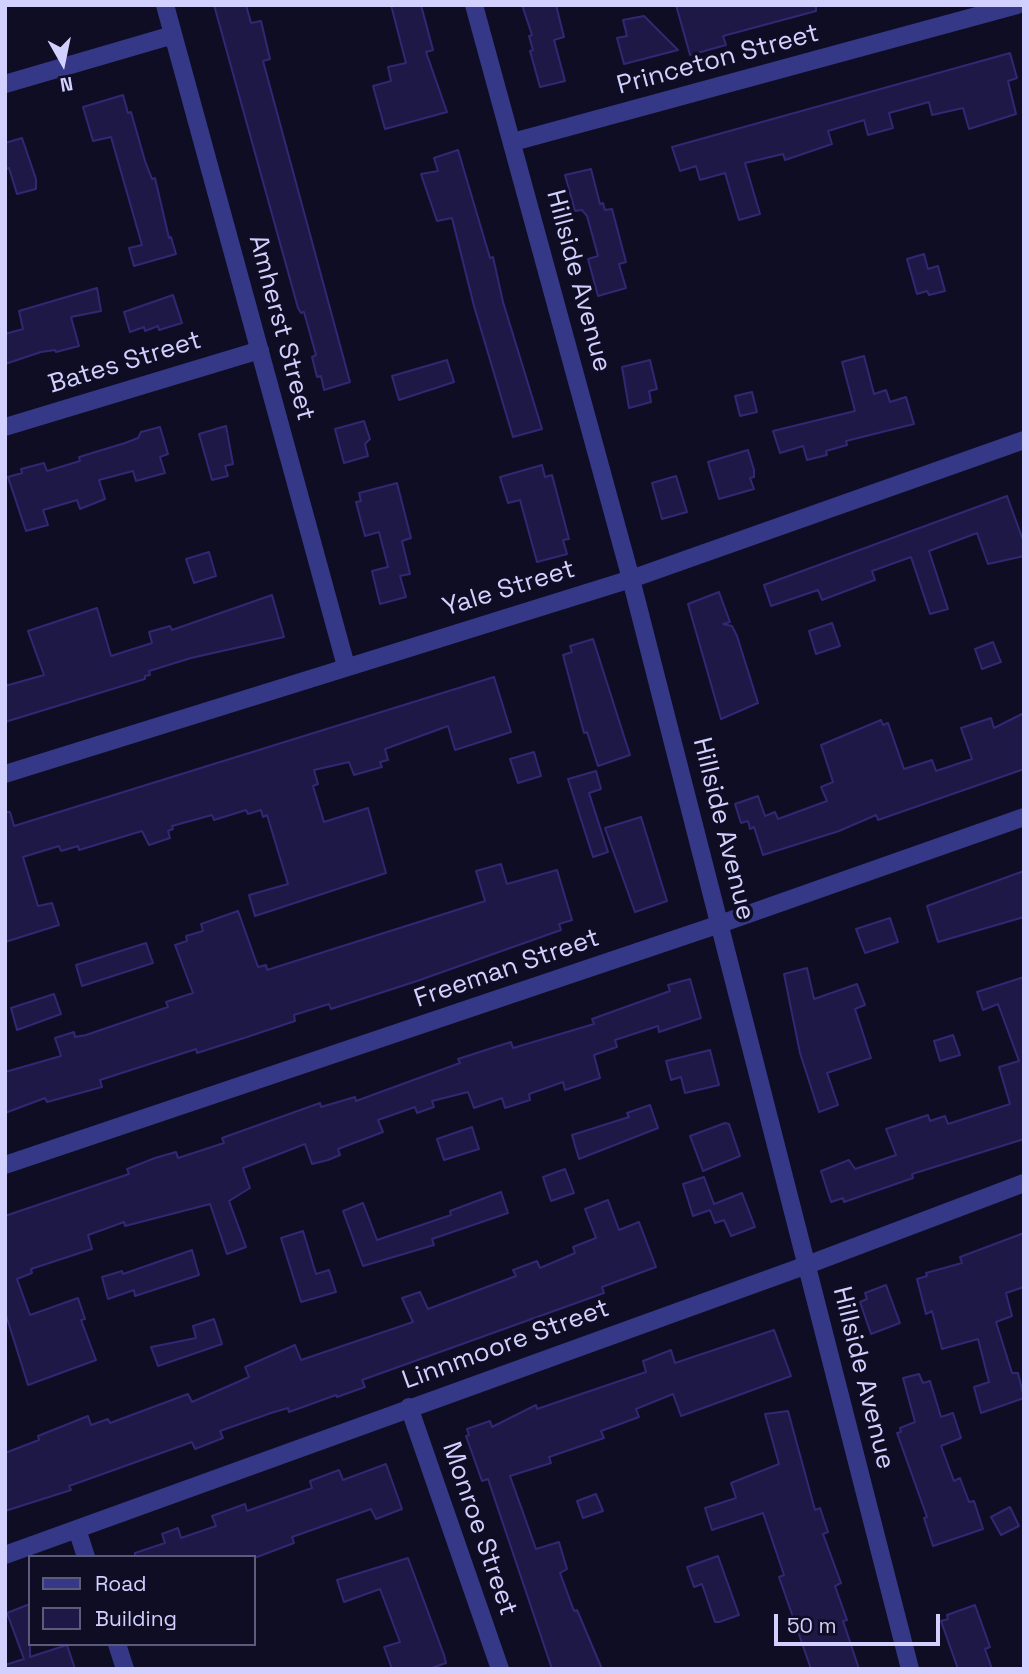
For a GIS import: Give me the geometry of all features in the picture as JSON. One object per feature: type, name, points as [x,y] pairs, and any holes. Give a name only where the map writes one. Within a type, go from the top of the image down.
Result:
[{"type":"street","name":"Amherst Street","points":[[164,5],[346,666]]},
{"type":"street","name":"Hillside Avenue","points":[[474,5],[631,579],[910,1669]]},
{"type":"street","name":"Princeton Street","points":[[513,142],[1017,5]]},
{"type":"street","points":[[5,84],[173,35]]},
{"type":"street","name":"Bates Street","points":[[5,427],[260,350]]},
{"type":"street","name":"Yale Street","points":[[5,774],[631,579],[1024,440]]},
{"type":"street","name":"Freeman Street","points":[[5,1165],[720,924],[1024,817]]},
{"type":"street","name":"Linnmoore Street","points":[[5,1555],[807,1265],[1024,1183]]},
{"type":"street","name":"Monroe Street","points":[[409,1407],[500,1669]]},
{"type":"street","points":[[77,1529],[85,1555]]},
{"type":"street","points":[[118,1646],[125,1669]]},
{"type":"building","points":[[214,5],[246,5],[251,23],[261,21],[270,59],[263,61],[350,382],[324,390],[321,376],[317,377],[312,357],[316,355],[304,312],[301,313],[298,308]]},
{"type":"building","points":[[391,5],[421,5],[433,50],[426,52],[447,112],[385,129],[373,86],[391,81],[388,67],[406,63]]},
{"type":"building","points":[[522,5],[556,5],[564,37],[554,40],[565,81],[540,87],[530,51],[533,50],[529,36],[532,35]]},
{"type":"building","points":[[676,5],[816,5],[816,11],[723,36],[726,45],[690,55]]},
{"type":"building","points":[[644,16],[678,50],[624,64],[617,38],[627,36],[623,20]]},
{"type":"building","points":[[1010,53],[1017,78],[1008,81],[1016,114],[969,129],[963,108],[932,115],[929,102],[889,113],[893,128],[868,135],[864,120],[828,131],[832,144],[785,160],[783,154],[745,163],[760,214],[739,220],[725,173],[700,180],[696,166],[680,171],[672,147]]},
{"type":"building","points":[[123,95],[128,113],[131,112],[145,161],[152,179],[155,178],[169,238],[171,237],[176,254],[134,266],[129,248],[142,245],[111,137],[93,141],[83,107]]},
{"type":"building","points":[[22,138],[36,179],[36,189],[17,194],[9,168],[5,169],[5,143]]},
{"type":"building","points":[[458,150],[490,258],[493,257],[503,302],[542,429],[513,437],[474,306],[452,218],[437,221],[421,174],[438,171],[434,158]]},
{"type":"building","points":[[591,169],[600,204],[603,203],[605,210],[612,209],[626,262],[619,264],[626,288],[598,296],[588,259],[598,256],[587,216],[582,210],[575,211],[565,175]]},
{"type":"building","points":[[924,254],[928,269],[938,266],[945,291],[929,295],[927,291],[917,294],[907,259]]},
{"type":"building","points":[[97,288],[101,311],[71,317],[79,346],[56,352],[41,352],[5,364],[5,334],[23,329],[19,311]]},
{"type":"building","points":[[173,295],[182,323],[159,330],[158,326],[145,331],[144,327],[130,332],[124,312]]},
{"type":"building","points":[[864,356],[874,394],[886,390],[890,402],[906,397],[914,424],[846,441],[847,445],[826,451],[827,455],[807,460],[803,446],[780,453],[773,431],[855,411],[842,362]]},
{"type":"building","points":[[447,360],[454,382],[399,400],[392,376]]},
{"type":"building","points":[[650,360],[657,389],[649,391],[651,402],[629,408],[622,367]]},
{"type":"building","points":[[752,392],[757,412],[740,416],[735,396]]},
{"type":"building","points":[[364,421],[370,439],[365,444],[368,456],[344,463],[335,429]]},
{"type":"building","points":[[226,426],[233,464],[225,466],[228,476],[212,480],[199,434]]},
{"type":"building","points":[[160,427],[168,454],[160,457],[165,473],[136,481],[133,471],[99,480],[105,499],[80,509],[77,500],[43,510],[48,525],[26,531],[8,477],[22,473],[21,469],[44,463],[47,471],[80,461],[79,457],[125,443],[138,438],[141,432]]},
{"type":"building","points":[[748,450],[754,470],[754,477],[750,478],[754,489],[719,499],[708,462]]},
{"type":"building","points":[[542,465],[545,477],[552,475],[569,539],[563,540],[567,554],[537,562],[520,500],[508,503],[500,477]]},
{"type":"building","points":[[676,476],[687,512],[662,519],[652,483]]},
{"type":"building","points":[[397,483],[411,538],[402,541],[410,574],[400,576],[406,597],[380,604],[372,571],[388,567],[379,532],[365,536],[356,502],[361,501],[359,493]]},
{"type":"building","points":[[1007,496],[1024,543],[1024,556],[988,564],[977,533],[929,551],[948,609],[930,614],[911,557],[872,571],[875,580],[822,600],[818,590],[771,606],[764,585]]},
{"type":"building","points":[[209,552],[216,576],[194,583],[186,559]]},
{"type":"building","points":[[719,592],[730,622],[723,624],[732,626],[737,636],[758,703],[721,719],[688,604]]},
{"type":"building","points":[[272,595],[284,637],[191,658],[149,671],[150,675],[145,676],[145,679],[5,722],[5,686],[44,675],[28,631],[97,608],[111,656],[152,643],[149,632],[170,626],[172,630]]},
{"type":"building","points":[[832,623],[840,646],[816,654],[809,631]]},
{"type":"building","points":[[593,639],[630,755],[598,766],[587,732],[584,733],[563,655],[572,652],[570,646]]},
{"type":"building","points":[[993,642],[1001,662],[982,669],[975,649]]},
{"type":"building","points":[[494,677],[511,732],[455,750],[448,726],[385,749],[388,760],[380,762],[382,767],[354,775],[349,762],[314,770],[318,784],[313,786],[324,822],[368,808],[386,873],[255,916],[249,895],[288,884],[267,815],[263,817],[261,810],[248,814],[246,810],[214,820],[212,815],[172,826],[173,829],[168,831],[170,838],[149,845],[142,831],[79,850],[78,846],[61,851],[59,846],[23,857],[38,906],[52,903],[59,925],[5,942],[5,812],[10,812],[14,826]]},
{"type":"building","points":[[1024,713],[1024,769],[878,820],[876,815],[839,831],[763,855],[754,827],[750,829],[748,821],[741,823],[735,804],[758,796],[765,816],[775,812],[778,819],[827,801],[821,787],[833,782],[821,745],[881,720],[883,725],[888,723],[904,769],[932,760],[936,771],[972,759],[961,728],[991,718],[994,728]]},
{"type":"building","points":[[534,752],[541,776],[518,783],[510,759]]},
{"type":"building","points":[[596,771],[601,789],[589,793],[608,852],[593,857],[568,779]]},
{"type":"building","points":[[641,817],[667,901],[635,912],[605,828]]},
{"type":"building","points":[[501,864],[507,884],[557,870],[572,920],[559,924],[561,930],[417,981],[331,1009],[329,1004],[294,1015],[295,1021],[197,1053],[196,1049],[100,1080],[102,1087],[47,1102],[45,1098],[5,1113],[5,1072],[61,1056],[55,1038],[74,1032],[75,1037],[86,1035],[168,1007],[166,1002],[193,993],[175,945],[187,941],[186,936],[203,931],[201,924],[238,911],[258,967],[266,965],[267,970],[485,901],[476,871]]},
{"type":"building","points":[[1024,871],[1024,917],[938,942],[927,906]]},
{"type":"building","points":[[890,918],[898,942],[865,953],[856,929]]},
{"type":"building","points":[[146,943],[153,963],[82,986],[76,965]]},
{"type":"building","points":[[807,968],[814,999],[857,984],[865,1005],[855,1009],[871,1058],[827,1073],[838,1105],[819,1112],[800,1053],[784,974]]},
{"type":"building","points":[[1024,977],[1024,1139],[912,1174],[913,1178],[844,1202],[843,1198],[831,1202],[821,1171],[849,1160],[855,1169],[896,1155],[886,1129],[928,1115],[930,1121],[945,1116],[948,1124],[1010,1104],[999,1067],[1019,1061],[998,1004],[983,1010],[977,992]]},
{"type":"building","points":[[690,979],[701,1018],[659,1032],[658,1026],[615,1040],[617,1047],[594,1055],[600,1078],[565,1090],[563,1082],[529,1094],[530,1100],[505,1108],[502,1098],[474,1108],[468,1092],[432,1101],[434,1107],[417,1113],[415,1107],[378,1120],[383,1132],[338,1149],[340,1155],[328,1160],[312,1164],[305,1144],[243,1168],[250,1188],[229,1201],[246,1247],[227,1254],[210,1204],[125,1226],[124,1222],[88,1235],[92,1249],[31,1269],[32,1273],[17,1279],[30,1315],[78,1298],[85,1319],[81,1320],[96,1360],[28,1385],[5,1312],[5,1216],[129,1174],[127,1169],[155,1158],[176,1152],[178,1158],[224,1143],[222,1138],[320,1103],[321,1107],[355,1097],[356,1101],[460,1063],[458,1059],[495,1047],[511,1042],[513,1048],[594,1024],[592,1019],[670,991],[668,985]]},
{"type":"building","points":[[54,994],[61,1014],[17,1030],[11,1008]]},
{"type":"building","points":[[953,1035],[960,1055],[940,1061],[934,1041]]},
{"type":"building","points":[[710,1050],[719,1085],[685,1093],[681,1077],[671,1080],[666,1061]]},
{"type":"building","points":[[650,1105],[658,1128],[579,1159],[572,1135],[629,1117],[627,1113]]},
{"type":"building","points":[[725,1123],[729,1124],[740,1156],[703,1171],[690,1136]]},
{"type":"building","points":[[472,1127],[479,1149],[444,1160],[437,1139]]},
{"type":"building","points":[[565,1169],[574,1193],[551,1201],[543,1177]]},
{"type":"building","points":[[704,1177],[714,1204],[742,1193],[755,1227],[731,1236],[724,1220],[715,1223],[710,1210],[693,1216],[683,1184]]},
{"type":"building","points":[[501,1192],[508,1213],[432,1239],[434,1245],[363,1266],[343,1211],[363,1203],[377,1240],[451,1215],[450,1211]]},
{"type":"building","points":[[608,1200],[619,1230],[639,1222],[656,1267],[602,1287],[604,1293],[362,1380],[365,1387],[289,1412],[288,1408],[271,1413],[220,1431],[223,1438],[195,1449],[192,1442],[69,1486],[71,1490],[5,1511],[5,1453],[88,1416],[91,1425],[108,1419],[110,1423],[188,1394],[192,1402],[249,1377],[245,1367],[295,1345],[301,1360],[413,1322],[402,1298],[420,1292],[428,1309],[516,1276],[513,1270],[537,1261],[540,1268],[575,1253],[573,1247],[596,1238],[585,1209]]},
{"type":"building","points":[[303,1231],[316,1274],[329,1270],[336,1292],[301,1302],[281,1238]]},
{"type":"building","points":[[1024,1233],[1024,1287],[1006,1293],[1012,1316],[996,1322],[1012,1373],[1018,1373],[1024,1398],[981,1413],[974,1387],[989,1382],[978,1339],[942,1349],[932,1311],[926,1314],[917,1279],[927,1276],[926,1273],[962,1263],[960,1257]]},
{"type":"building","points":[[192,1250],[199,1275],[135,1296],[134,1290],[108,1299],[102,1277],[122,1271],[123,1274]]},
{"type":"building","points":[[886,1285],[900,1323],[871,1334],[860,1302],[867,1299],[865,1293]]},
{"type":"building","points":[[214,1319],[222,1344],[158,1366],[151,1347],[196,1338],[193,1326]]},
{"type":"building","points":[[774,1330],[791,1376],[681,1416],[673,1394],[636,1409],[639,1417],[601,1431],[604,1438],[549,1457],[551,1463],[510,1476],[536,1549],[559,1542],[567,1569],[560,1573],[574,1611],[577,1610],[602,1669],[552,1669],[488,1479],[482,1481],[466,1436],[469,1435],[467,1429],[490,1421],[492,1427],[536,1405],[537,1409],[646,1372],[643,1361],[671,1350],[675,1363]]},
{"type":"building","points":[[919,1374],[923,1383],[930,1381],[941,1417],[953,1413],[961,1438],[941,1446],[954,1481],[960,1478],[969,1502],[974,1501],[983,1529],[933,1546],[924,1518],[927,1517],[897,1433],[901,1432],[900,1428],[915,1422],[903,1378]]},
{"type":"building","points":[[788,1411],[815,1510],[820,1508],[828,1532],[823,1534],[841,1583],[835,1586],[859,1669],[811,1669],[779,1577],[784,1575],[763,1513],[712,1530],[705,1508],[736,1498],[731,1483],[779,1464],[765,1414]]},
{"type":"building","points":[[386,1464],[402,1509],[376,1519],[371,1509],[292,1537],[294,1543],[257,1557],[135,1555],[165,1543],[162,1534],[178,1528],[181,1538],[216,1526],[212,1516],[245,1504],[247,1511],[312,1488],[310,1481],[339,1470],[343,1480]]},
{"type":"building","points":[[596,1494],[603,1511],[583,1518],[577,1501]]},
{"type":"building","points":[[1010,1507],[1019,1526],[1001,1535],[991,1517]]},
{"type":"building","points":[[718,1556],[739,1615],[715,1622],[702,1584],[694,1587],[687,1567]]},
{"type":"building","points":[[408,1558],[446,1663],[429,1669],[392,1669],[384,1647],[400,1642],[380,1589],[344,1602],[337,1580]]},
{"type":"building","points":[[28,1605],[30,1657],[67,1646],[75,1669],[6,1669],[5,1665],[24,1659],[7,1613]]},
{"type":"building","points":[[975,1605],[990,1647],[985,1649],[992,1669],[958,1669],[941,1621],[948,1619],[947,1615]]}]
